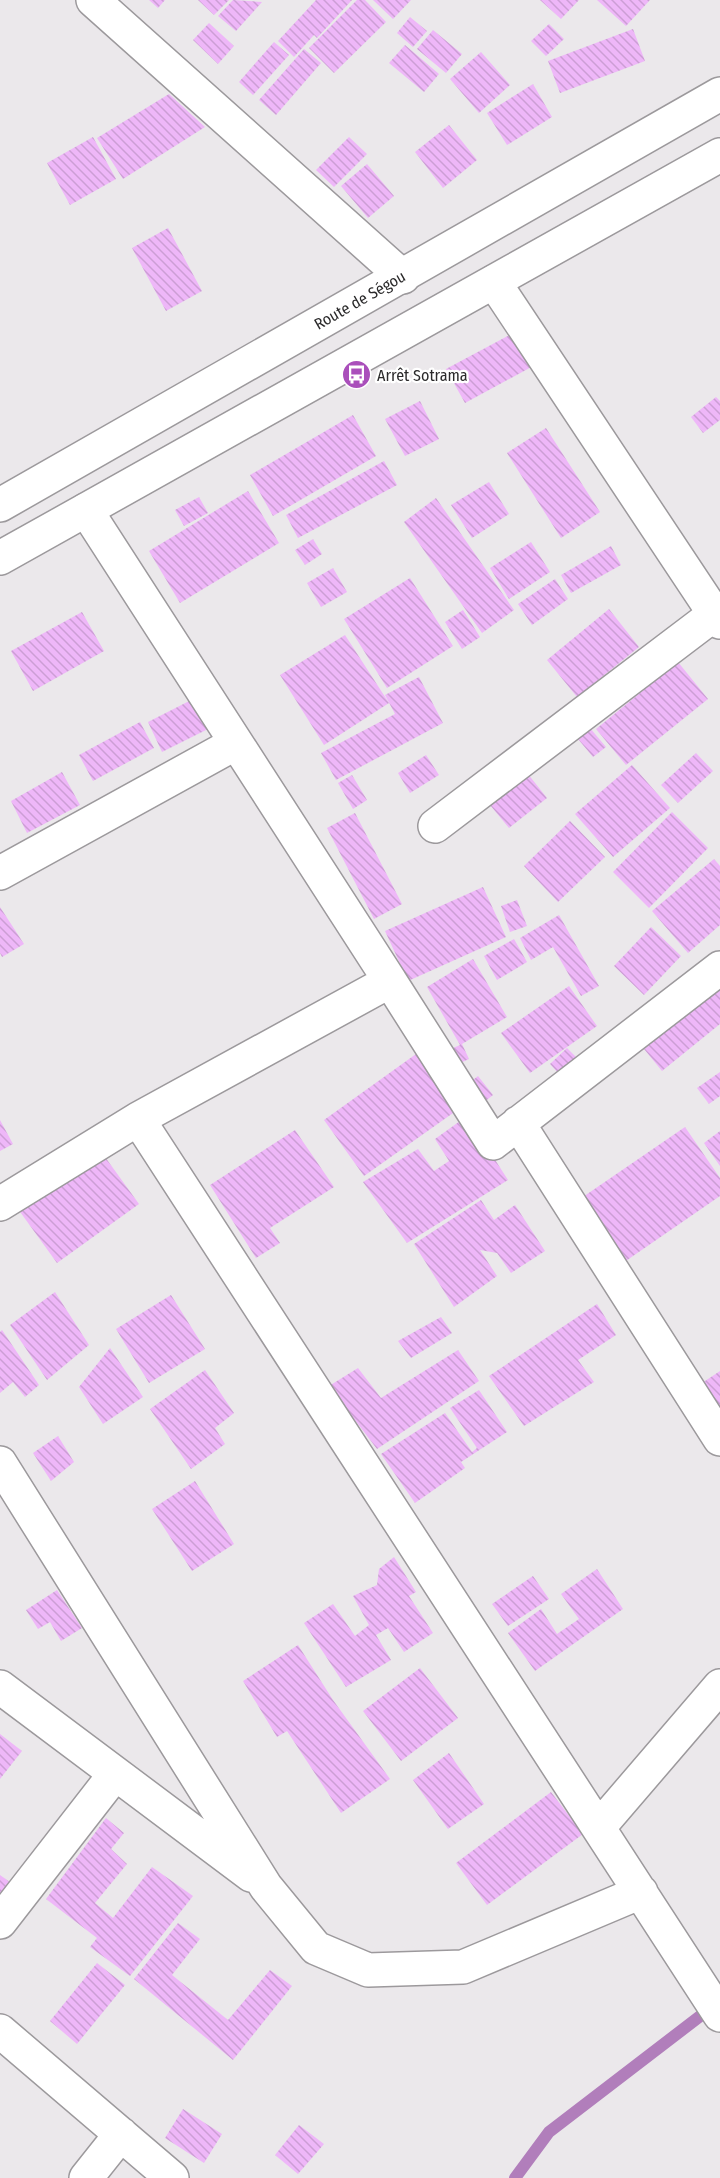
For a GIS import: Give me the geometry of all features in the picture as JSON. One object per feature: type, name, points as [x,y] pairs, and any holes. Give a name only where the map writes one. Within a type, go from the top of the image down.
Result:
[{"type":"main road","points":[[93,0],[402,277]]},
{"type":"main road","name":"Route de Ségou","points":[[0,505],[720,94]]},
{"type":"main road","points":[[0,558],[720,155]]},
{"type":"main road","points":[[435,826],[718,615],[494,282]]},
{"type":"main road","points":[[86,510],[493,1143],[720,968]]},
{"type":"main road","points":[[0,873],[236,743]]},
{"type":"main road","points":[[0,1204],[138,1119],[390,981]]},
{"type":"main road","points":[[138,1119],[720,2015]]},
{"type":"main road","points":[[518,1124],[720,1439]]},
{"type":"main road","points":[[0,1463],[266,1887],[316,1948],[368,1970],[463,1967],[641,1892]]},
{"type":"main road","points":[[599,1827],[720,1686]]},
{"type":"main road","points":[[0,1687],[266,1887]]},
{"type":"main road","points":[[0,1922],[115,1774]]},
{"type":"main road","points":[[0,2031],[172,2178]]},
{"type":"main road","points":[[86,2178],[121,2134]]},
{"type":"building","points":[[149,0],[165,0],[158,8]]},
{"type":"building","points":[[198,0],[229,0],[214,15]]},
{"type":"building","points":[[233,0],[262,2],[236,31],[218,16]]},
{"type":"building","points":[[316,0],[352,0],[317,38],[314,35],[294,57],[278,41]]},
{"type":"building","points":[[357,0],[365,0],[386,22],[334,73],[309,48]]},
{"type":"building","points":[[373,0],[411,0],[393,19]]},
{"type":"building","points":[[540,0],[579,0],[561,19]]},
{"type":"building","points":[[597,0],[650,0],[626,26]]},
{"type":"building","points":[[410,17],[427,31],[413,47],[397,33]]},
{"type":"building","points":[[209,23],[234,46],[218,64],[193,40]]},
{"type":"building","points":[[549,24],[564,39],[546,56],[531,41]]},
{"type":"building","points":[[633,29],[645,61],[560,93],[548,61]]},
{"type":"building","points":[[433,30],[462,54],[446,73],[417,49]]},
{"type":"building","points":[[274,42],[289,55],[253,95],[239,82]]},
{"type":"building","points":[[405,45],[439,74],[424,92],[389,63]]},
{"type":"building","points":[[304,49],[321,63],[276,115],[259,100]]},
{"type":"building","points":[[481,52],[510,85],[479,113],[450,79]]},
{"type":"building","points":[[533,84],[552,117],[507,145],[487,113]]},
{"type":"building","points":[[169,94],[205,127],[123,179],[97,138]]},
{"type":"building","points":[[449,125],[477,160],[443,188],[415,152]]},
{"type":"building","points":[[93,137],[116,179],[70,205],[47,163]]},
{"type":"building","points":[[349,137],[367,154],[334,187],[316,170]]},
{"type":"building","points":[[367,164],[394,196],[368,218],[341,186]]},
{"type":"building","points":[[168,228],[202,291],[166,311],[132,248]]},
{"type":"building","points":[[517,331],[535,365],[465,403],[446,369]]},
{"type":"building","points":[[716,397],[720,401],[720,420],[703,433],[691,417]]},
{"type":"building","points":[[420,401],[439,439],[405,456],[385,419]]},
{"type":"building","points":[[353,415],[376,456],[273,516],[250,475]]},
{"type":"building","points":[[546,428],[600,512],[561,538],[507,453]]},
{"type":"building","points":[[384,461],[397,485],[298,538],[286,515]]},
{"type":"building","points":[[489,482],[509,514],[472,538],[451,505]]},
{"type":"building","points":[[248,491],[279,543],[180,603],[149,551]]},
{"type":"building","points":[[199,497],[208,513],[184,526],[175,510]]},
{"type":"building","points":[[436,498],[514,610],[482,633],[404,522]]},
{"type":"building","points":[[313,539],[322,554],[305,565],[295,550]]},
{"type":"building","points":[[531,542],[550,572],[509,599],[490,568]]},
{"type":"building","points":[[611,546],[621,565],[571,593],[561,575]]},
{"type":"building","points":[[333,568],[347,592],[321,607],[307,583]]},
{"type":"building","points":[[410,578],[453,646],[387,688],[344,619]]},
{"type":"building","points":[[555,579],[568,599],[532,625],[518,604]]},
{"type":"building","points":[[609,609],[639,647],[577,697],[547,660]]},
{"type":"building","points":[[463,610],[480,637],[462,649],[445,622]]},
{"type":"building","points":[[82,612],[104,651],[33,691],[11,651]]},
{"type":"building","points":[[345,635],[389,703],[324,745],[280,675]]},
{"type":"building","points":[[678,662],[708,699],[626,765],[596,729]]},
{"type":"building","points":[[419,677],[443,723],[336,780],[321,753],[395,714],[385,695]]},
{"type":"building","points":[[201,695],[216,725],[162,752],[148,722]]},
{"type":"building","points":[[140,722],[154,748],[93,781],[79,755]]},
{"type":"building","points":[[590,728],[606,747],[593,757],[578,739]]},
{"type":"building","points":[[696,753],[713,771],[678,803],[661,785]]},
{"type":"building","points":[[426,755],[439,775],[410,793],[398,773]]},
{"type":"building","points":[[632,765],[670,808],[613,857],[575,814]]},
{"type":"building","points":[[62,772],[80,805],[27,833],[11,801]]},
{"type":"building","points":[[528,774],[547,798],[509,828],[490,805]]},
{"type":"building","points":[[352,775],[367,800],[353,809],[338,783]]},
{"type":"building","points":[[672,812],[708,848],[649,908],[613,872]]},
{"type":"building","points":[[355,813],[402,904],[374,919],[327,828]]},
{"type":"building","points":[[570,821],[605,857],[558,902],[524,866]]},
{"type":"building","points":[[714,859],[720,866],[720,925],[688,953],[652,911]]},
{"type":"building","points":[[483,887],[506,937],[408,981],[385,931]]},
{"type":"building","points":[[517,900],[527,926],[510,932],[501,906]]},
{"type":"building","points":[[0,907],[24,944],[2,957],[0,953]]},
{"type":"building","points":[[559,915],[599,986],[581,996],[553,947],[531,960],[520,938]]},
{"type":"building","points":[[651,927],[681,956],[644,995],[614,966]]},
{"type":"building","points":[[514,939],[527,962],[497,980],[484,956]]},
{"type":"building","points":[[473,959],[507,1017],[462,1044],[469,1059],[458,1064],[451,1049],[460,1045],[427,987]]},
{"type":"building","points":[[569,986],[597,1026],[530,1073],[501,1033]]},
{"type":"building","points":[[720,987],[720,1024],[662,1071],[644,1049]]},
{"type":"building","points":[[567,1048],[581,1062],[563,1078],[550,1064]]},
{"type":"building","points":[[423,1049],[463,1106],[364,1176],[324,1120]]},
{"type":"building","points":[[720,1072],[720,1096],[709,1104],[697,1088]]},
{"type":"building","points":[[478,1076],[493,1095],[478,1107],[463,1088]]},
{"type":"building","points":[[467,1116],[508,1180],[407,1243],[363,1182],[418,1149],[434,1171],[449,1161],[435,1139]]},
{"type":"building","points":[[0,1120],[13,1144],[0,1151]]},
{"type":"building","points":[[685,1127],[720,1178],[720,1196],[620,1265],[577,1201]]},
{"type":"building","points":[[295,1130],[334,1187],[270,1228],[280,1243],[256,1258],[210,1185]]},
{"type":"building","points":[[720,1131],[720,1166],[704,1143]]},
{"type":"building","points":[[100,1150],[139,1204],[57,1263],[18,1209]]},
{"type":"building","points":[[481,1200],[494,1220],[515,1205],[545,1251],[511,1273],[497,1253],[480,1250],[497,1276],[454,1307],[414,1244]]},
{"type":"building","points":[[55,1292],[89,1345],[47,1380],[10,1325]]},
{"type":"building","points":[[171,1295],[205,1349],[149,1383],[116,1329]]},
{"type":"building","points":[[597,1304],[616,1335],[578,1360],[594,1382],[524,1426],[489,1376]]},
{"type":"building","points":[[441,1317],[452,1333],[411,1358],[398,1341]]},
{"type":"building","points":[[2,1330],[39,1385],[25,1397],[13,1382],[0,1393],[0,1332]]},
{"type":"building","points":[[110,1348],[143,1397],[103,1424],[79,1387]]},
{"type":"building","points":[[458,1350],[479,1381],[377,1449],[329,1386],[358,1368],[381,1398]]},
{"type":"building","points":[[205,1370],[234,1413],[215,1428],[225,1444],[191,1469],[150,1409]]},
{"type":"building","points":[[720,1371],[720,1409],[702,1383]]},
{"type":"building","points":[[479,1390],[507,1432],[461,1462],[465,1468],[415,1503],[381,1454],[445,1413],[472,1452],[477,1448],[450,1408]]},
{"type":"building","points":[[58,1436],[74,1462],[51,1481],[33,1453]]},
{"type":"building","points":[[195,1481],[234,1544],[192,1571],[152,1509]]},
{"type":"building","points":[[394,1557],[416,1592],[409,1596],[433,1633],[404,1652],[388,1628],[376,1635],[391,1660],[346,1687],[304,1623],[333,1604],[355,1636],[369,1625],[353,1596],[377,1585],[379,1569]]},
{"type":"building","points":[[597,1569],[623,1609],[535,1671],[508,1633],[541,1609],[557,1634],[579,1619],[561,1594]]},
{"type":"building","points":[[533,1576],[549,1599],[508,1626],[492,1604]]},
{"type":"building","points":[[57,1590],[82,1628],[61,1641],[50,1622],[38,1629],[26,1610]]},
{"type":"building","points":[[298,1645],[333,1700],[390,1779],[341,1813],[287,1731],[277,1737],[243,1681]]},
{"type":"building","points":[[420,1668],[458,1718],[401,1761],[363,1711]]},
{"type":"building","points":[[0,1734],[22,1751],[0,1779]]},
{"type":"building","points":[[449,1753],[484,1804],[448,1829],[413,1780]]},
{"type":"building","points":[[551,1792],[583,1834],[487,1905],[456,1863]]},
{"type":"building","points":[[106,1818],[124,1833],[111,1849],[127,1864],[95,1903],[113,1918],[152,1867],[193,1896],[130,1976],[90,1947],[97,1938],[46,1899]]},
{"type":"building","points":[[0,1875],[14,1885],[0,1903]]},
{"type":"building","points":[[178,1923],[200,1939],[172,1975],[228,2020],[270,1970],[292,1986],[233,2060],[134,1979]]},
{"type":"building","points":[[97,1963],[125,1985],[77,2044],[50,2021]]},
{"type":"building","points":[[183,2109],[222,2134],[204,2163],[165,2138]]},
{"type":"building","points":[[299,2125],[324,2144],[298,2174],[275,2155]]},
{"type":"waterway","points":[[515,2178],[549,2132],[712,2007]]},
{"type":"place","name":"Arrêt Sotrama","points":[[356,375]]}]
